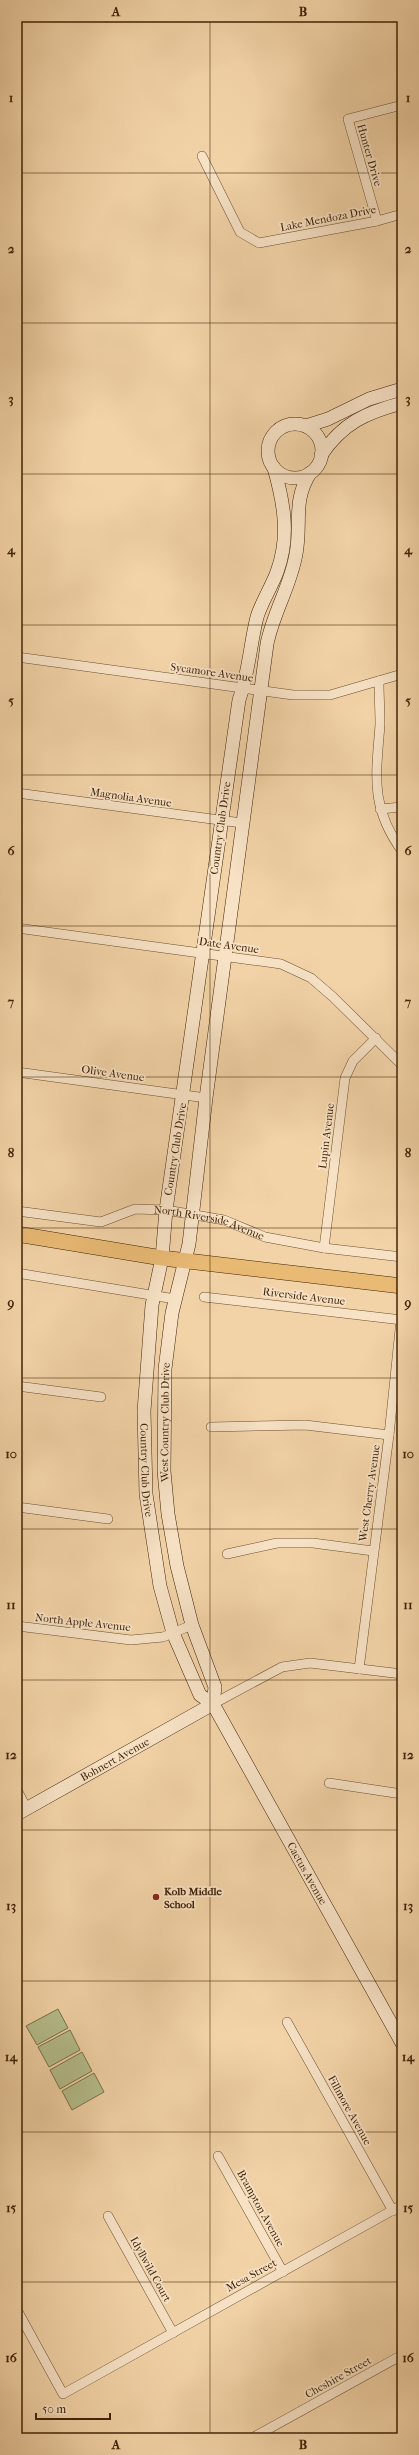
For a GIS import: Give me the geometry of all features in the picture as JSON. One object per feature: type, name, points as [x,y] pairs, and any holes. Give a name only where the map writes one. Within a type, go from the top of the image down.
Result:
[{"type":"main road","points":[[17,1234],[162,1258],[402,1286]]},
{"type":"street","name":"Hunter Drive","points":[[377,221],[348,119],[402,105]]},
{"type":"street","name":"Lake Mendoza Drive","points":[[202,156],[240,232],[259,244],[377,221],[402,214]]},
{"type":"street","points":[[402,389],[369,399],[328,419],[306,426],[287,424],[272,436],[268,454],[274,468],[283,475],[291,477],[299,477],[310,473],[317,466],[321,455],[336,435],[349,424],[368,415],[402,403]]},
{"type":"street","points":[[306,426],[318,437],[321,455]]},
{"type":"street","name":"Country Club Drive","points":[[173,1632],[160,1586],[146,1494],[144,1411],[153,1296],[162,1258],[166,1210],[184,1096],[201,953],[238,700],[248,672],[257,617],[276,574],[284,543],[282,498],[274,468]]},
{"type":"street","name":"Country Club Drive","points":[[172,1313],[186,1260],[242,823],[271,624],[289,580],[297,553],[299,494],[310,473]]},
{"type":"street","name":"Sycamore Avenue","points":[[17,657],[294,695],[330,695],[402,674]]},
{"type":"street","points":[[379,681],[380,724],[375,763],[380,809],[391,836],[402,851]]},
{"type":"street","name":"Magnolia Avenue","points":[[17,793],[242,823]]},
{"type":"street","points":[[380,809],[402,807]]},
{"type":"street","name":"Date Avenue","points":[[17,928],[281,964],[311,978],[376,1038],[402,1065]]},
{"type":"street","name":"Lupin Avenue","points":[[324,1248],[345,1078],[353,1061],[376,1038]]},
{"type":"street","name":"Olive Avenue","points":[[17,1072],[206,1098]]},
{"type":"street","name":"North Riverside Avenue","points":[[17,1211],[101,1222],[135,1209],[166,1210],[224,1220],[265,1237],[324,1248],[402,1258]]},
{"type":"street","points":[[17,1273],[175,1299]]},
{"type":"street","name":"Riverside Avenue","points":[[204,1297],[402,1320]]},
{"type":"street","name":"West Country Club Drive","points":[[172,1313],[165,1369],[164,1471],[168,1514],[177,1566],[192,1625],[215,1687],[213,1704]]},
{"type":"street","name":"West Cherry Avenue","points":[[359,1669],[373,1551],[390,1435],[402,1320]]},
{"type":"street","points":[[17,1386],[101,1397]]},
{"type":"street","points":[[211,1427],[305,1425],[390,1435]]},
{"type":"street","points":[[17,1507],[108,1519]]},
{"type":"street","points":[[227,1554],[277,1543],[313,1543],[373,1551]]},
{"type":"street","name":"North Apple Avenue","points":[[17,1626],[131,1640],[163,1636],[192,1625]]},
{"type":"street","points":[[173,1632],[200,1695],[213,1704],[282,1667],[310,1663],[402,1674]]},
{"type":"street","name":"Bohnert Avenue","points":[[22,1811],[213,1704]]},
{"type":"street","name":"Cactus Avenue","points":[[213,1704],[402,2043]]},
{"type":"street","points":[[329,1783],[402,1794]]},
{"type":"street","points":[[17,1790],[22,1811]]},
{"type":"street","name":"Fillmore Avenue","points":[[287,2022],[392,2211]]},
{"type":"street","name":"Brampton Avenue","points":[[218,2156],[283,2272]]},
{"type":"street","name":"Mesa Street","points":[[17,2310],[63,2394],[402,2206]]},
{"type":"street","name":"Idyllwild Court","points":[[108,2216],[173,2333]]},
{"type":"street","name":"Cheshire Street","points":[[252,2438],[402,2355]]},
{"type":"green space","points":[[58,2009],[68,2028],[37,2045],[26,2026]]},
{"type":"green space","points":[[70,2030],[80,2050],[49,2067],[38,2047]]},
{"type":"green space","points":[[82,2052],[92,2071],[60,2089],[50,2070]]},
{"type":"green space","points":[[94,2073],[104,2092],[72,2110],[62,2091]]},
{"type":"place","name":"Kolb Middle School","points":[[156,1897]]}]
